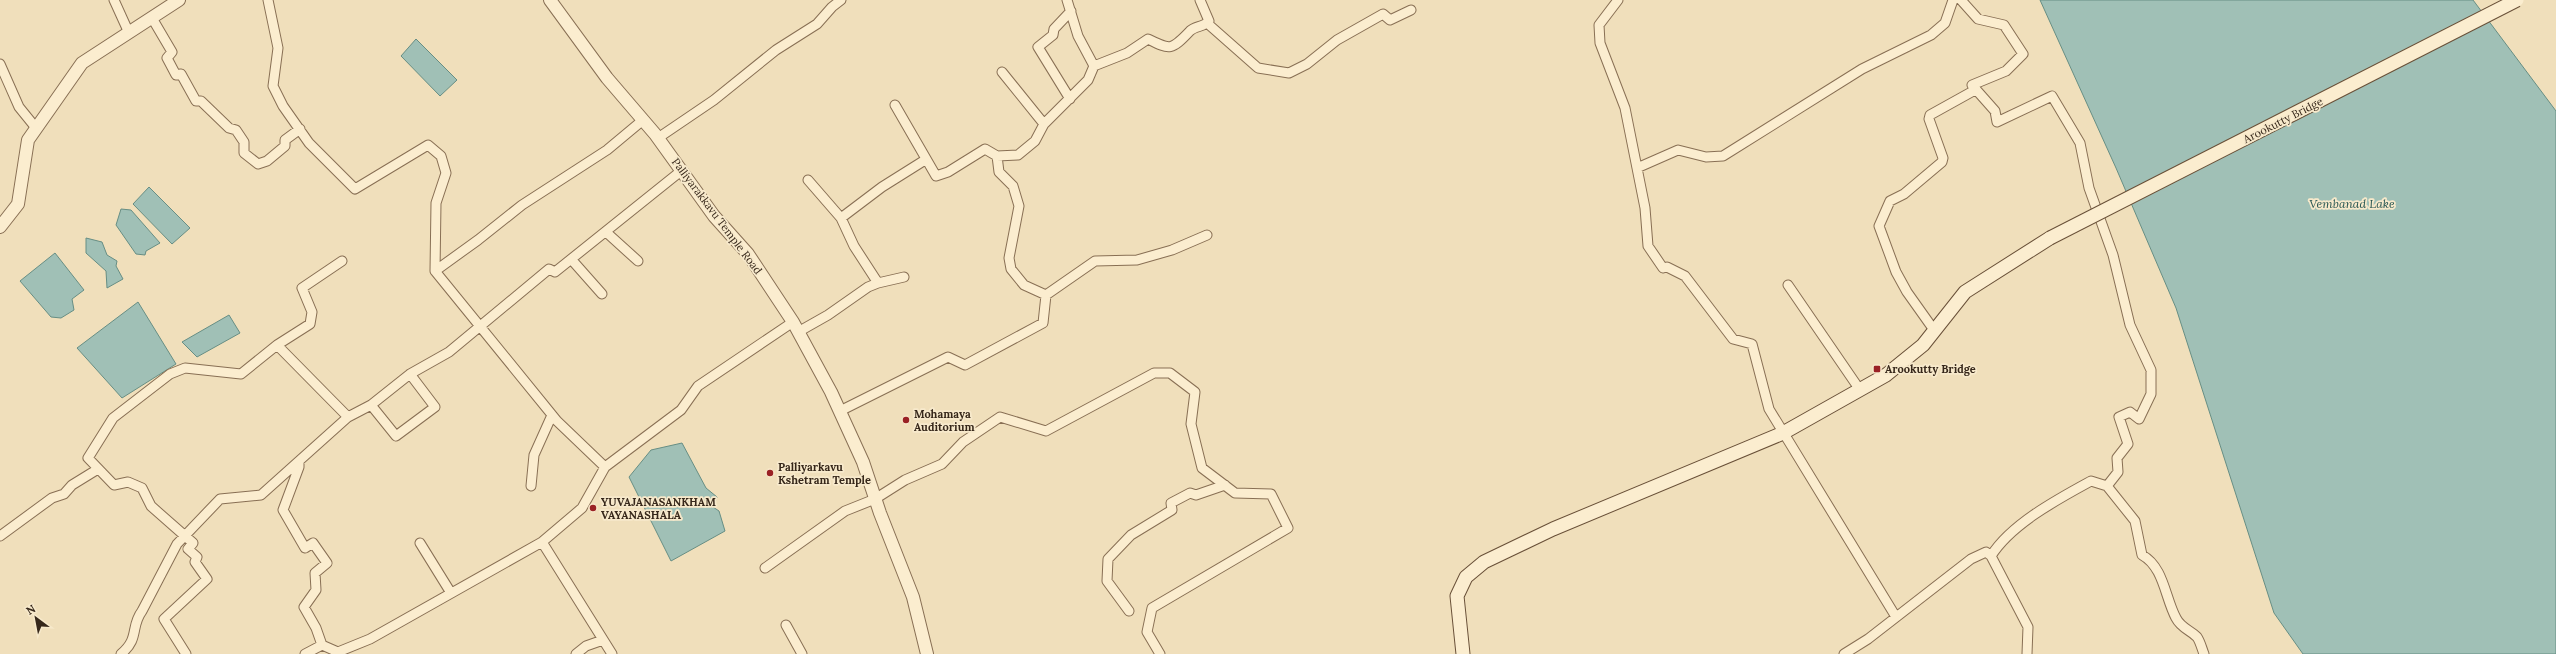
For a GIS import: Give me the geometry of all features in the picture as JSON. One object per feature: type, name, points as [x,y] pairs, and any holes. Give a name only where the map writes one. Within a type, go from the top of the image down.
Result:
[{"type":"main road","name":"Arookutty Bridge","points":[[1463,654],[1458,596],[1466,577],[1484,562],[1553,529],[1783,433],[1886,374],[1923,345],[1965,292],[2050,238],[2517,0]]},
{"type":"street","points":[[114,0],[129,33]]},
{"type":"street","points":[[0,227],[18,204],[28,140],[82,63],[179,0]]},
{"type":"street","points":[[268,0],[278,48],[273,86],[309,143],[355,189],[428,145],[440,156],[446,173],[436,203],[435,271],[552,415],[606,467]]},
{"type":"street","name":"Palliyarakkavu Temple Road","points":[[550,0],[607,78],[658,138],[714,216],[748,254],[795,327],[840,411],[863,462],[875,499],[913,597],[926,654]]},
{"type":"street","points":[[658,138],[714,100],[776,50],[817,24],[832,7],[841,0]]},
{"type":"street","points":[[1067,0],[1078,36],[1094,66]]},
{"type":"street","points":[[1200,0],[1209,21],[1207,23]]},
{"type":"street","points":[[1618,0],[1599,25],[1600,43],[1625,108],[1645,208],[1648,246],[1663,268],[1667,268],[1685,276],[1733,339],[1752,344],[1769,409],[1896,617]]},
{"type":"street","points":[[1637,168],[1678,150],[1706,157],[1723,156],[1862,69],[1931,35],[1945,24],[1953,0]]},
{"type":"street","points":[[1961,0],[1978,19],[2004,25],[2023,54],[2006,71],[1972,85],[1995,111],[1997,122],[2052,96],[2080,143],[2089,188],[2113,255],[2130,325],[2151,370],[2151,394],[2139,419],[2130,412],[2119,417],[2128,444],[2117,458],[2118,472],[2107,486]]},
{"type":"street","points":[[1207,23],[1258,68],[1289,73],[1307,64],[1337,40],[1383,14],[1390,20],[1411,10]]},
{"type":"street","points":[[1070,99],[1038,47],[1053,35],[1054,29],[1071,11]]},
{"type":"street","points":[[152,18],[172,52],[167,58],[176,75],[181,74],[196,101],[201,101],[229,128],[236,130],[244,142],[244,153],[258,164],[267,161],[285,146],[285,140],[300,129]]},
{"type":"street","points":[[895,105],[925,160],[936,176],[948,172],[985,149],[997,156],[1018,155],[1035,141],[1044,124],[1088,80],[1094,66],[1127,53],[1148,39],[1162,48],[1168,48],[1186,37],[1190,31],[1207,23]]},
{"type":"street","points":[[0,64],[19,107],[36,128]]},
{"type":"street","points":[[1002,72],[1044,124]]},
{"type":"street","points":[[1934,330],[1907,292],[1896,272],[1879,226],[1890,201],[1904,194],[1942,162],[1943,158],[1929,118],[1930,115],[1975,90]]},
{"type":"street","points":[[435,271],[478,240],[522,205],[607,150],[643,120]]},
{"type":"street","points":[[997,156],[999,172],[1013,186],[1019,206],[1009,258],[1011,269],[1024,285],[1046,295]]},
{"type":"street","points":[[841,218],[882,187],[925,160]]},
{"type":"street","points":[[121,654],[130,646],[135,635],[135,620],[142,611],[177,544],[220,499],[261,495],[348,417],[371,405],[410,374],[449,352],[549,269],[555,272],[681,171]]},
{"type":"street","points":[[808,180],[841,218],[854,246],[878,283]]},
{"type":"street","points":[[606,232],[638,261]]},
{"type":"street","points":[[840,411],[948,357],[965,365],[1043,323],[1046,295],[1095,261],[1137,260],[1172,250],[1207,235]]},
{"type":"street","points":[[571,259],[602,294]]},
{"type":"street","points":[[186,654],[164,619],[208,579],[195,562],[197,557],[188,549],[193,543],[151,506],[142,488],[128,482],[114,485],[88,458],[112,418],[170,374],[185,368],[241,374],[277,345],[310,324],[312,312],[302,288],[342,261]]},
{"type":"street","points":[[305,654],[322,646],[338,652],[350,651],[542,542],[582,508],[606,467],[681,410],[698,386],[795,327],[828,315],[868,287],[904,277]]},
{"type":"street","points":[[1788,285],[1860,390]]},
{"type":"street","points":[[277,345],[348,417]]},
{"type":"street","points":[[765,568],[846,511],[875,499],[905,480],[942,464],[963,442],[1000,417],[1046,432],[1154,373],[1170,373],[1195,392],[1191,424],[1202,468],[1235,493],[1271,494],[1288,528],[1152,608],[1147,632],[1160,654]]},
{"type":"street","points":[[371,405],[396,436],[434,407],[410,374]]},
{"type":"street","points":[[531,486],[534,455],[552,415]]},
{"type":"street","points":[[299,461],[299,467],[283,510],[305,548],[313,543],[327,563],[315,573],[316,590],[304,607],[316,628],[322,646]]},
{"type":"street","points":[[0,536],[46,502],[64,494],[72,485],[98,469]]},
{"type":"street","points":[[1990,556],[1999,542],[2054,502],[2091,481],[2107,486],[2135,521],[2142,555],[2153,562],[2171,602],[2176,618],[2182,626],[2198,637],[2204,654]]},
{"type":"street","points":[[1129,611],[1107,581],[1108,559],[1131,535],[1172,510],[1170,503],[1190,493],[1196,495],[1225,485]]},
{"type":"street","points":[[542,542],[612,654]]},
{"type":"street","points":[[420,543],[451,593]]},
{"type":"street","points":[[1844,654],[1896,617],[1971,559],[1986,552],[1990,556],[2028,627],[2028,654]]},
{"type":"street","points":[[786,625],[802,654]]},
{"type":"street","points":[[576,654],[586,646],[603,640]]},
{"type":"water","name":"Vembanad Lake","points":[[2040,0],[2473,0],[2556,111],[2556,654],[2303,654],[2274,613],[2176,308],[2116,168]]},
{"type":"water","points":[[416,39],[457,80],[440,96],[401,56]]},
{"type":"water","points":[[149,187],[190,228],[172,244],[133,204]]},
{"type":"water","points":[[121,209],[131,210],[160,243],[146,251],[145,255],[136,254],[116,225]]},
{"type":"water","points":[[86,238],[102,242],[107,255],[117,261],[116,266],[123,279],[107,288],[106,271],[86,253]]},
{"type":"water","points":[[55,253],[84,290],[72,299],[74,310],[61,318],[51,317],[20,281]]},
{"type":"water","points":[[138,302],[176,364],[122,398],[77,348]]},
{"type":"water","points":[[229,315],[240,333],[197,357],[182,342]]},
{"type":"water","points":[[682,443],[706,488],[717,497],[713,507],[719,511],[725,531],[671,561],[629,477],[651,450]]},
{"type":"place","name":"Arookutty Bridge","points":[[1877,369]]},
{"type":"place","name":"Mohamaya Auditorium","points":[[906,420]]},
{"type":"place","name":"Palliyarkavu Kshetram Temple","points":[[770,473]]},
{"type":"place","name":"YUVAJANASANKHAM VAYANASHALA","points":[[593,508]]}]
